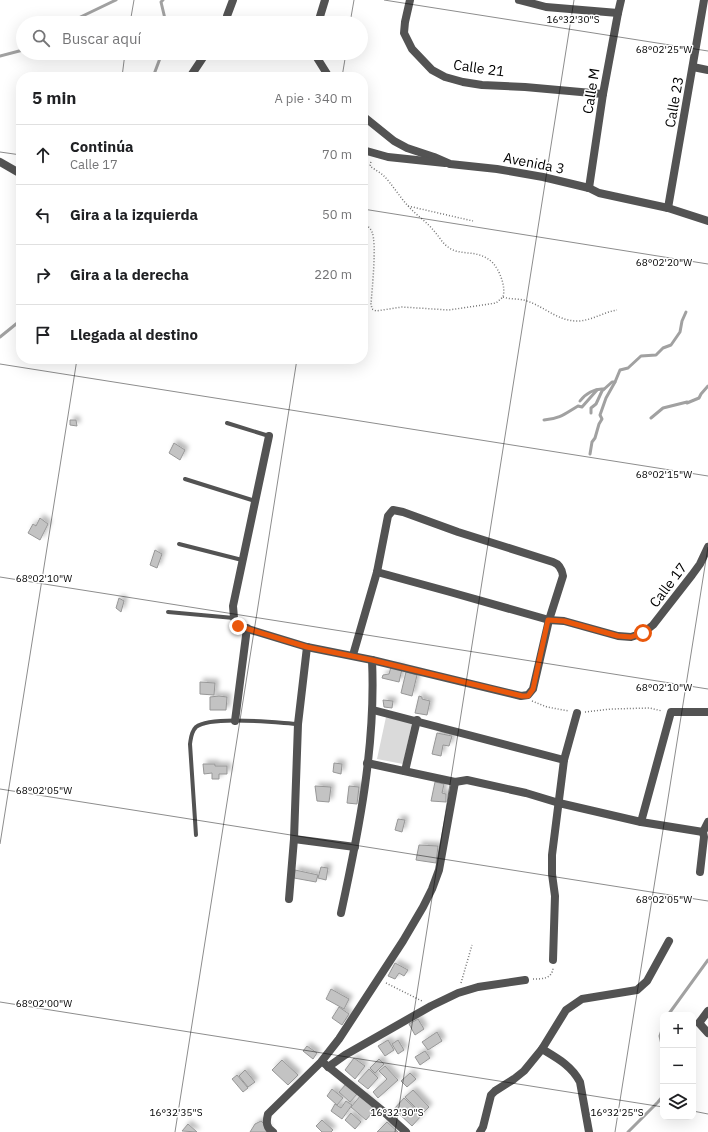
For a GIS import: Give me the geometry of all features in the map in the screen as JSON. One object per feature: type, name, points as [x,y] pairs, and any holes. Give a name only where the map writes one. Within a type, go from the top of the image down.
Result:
[{"type":"street","points":[[227,16],[233,0]]},
{"type":"street","points":[[320,16],[325,0]]},
{"type":"street","name":"Calle 21","points":[[410,0],[404,33],[412,49],[432,70],[445,77],[482,85],[603,94]]},
{"type":"street","points":[[519,0],[546,7],[618,13]]},
{"type":"street","name":"Calle M","points":[[589,188],[603,94],[621,0]]},
{"type":"street","name":"Calle 23","points":[[668,208],[704,0]]},
{"type":"street","points":[[193,72],[201,60]]},
{"type":"street","points":[[318,60],[326,72]]},
{"type":"street","points":[[693,67],[708,70]]},
{"type":"street","name":"Avenida 3","points":[[368,120],[394,141],[407,148],[450,164],[497,168],[589,188],[599,193],[668,208],[708,220]]},
{"type":"street","points":[[368,152],[388,157],[450,164]]},
{"type":"street","points":[[0,162],[16,171]]},
{"type":"street","points":[[269,436],[233,606],[234,618],[238,626],[307,647],[353,655],[522,696],[528,696],[533,689],[548,620],[563,576],[561,569],[556,563],[393,510],[388,516],[377,572],[353,655]]},
{"type":"street","name":"Calle 17","points":[[377,572],[548,620],[564,621],[618,636],[631,637],[643,633],[654,625],[700,564],[708,547]]},
{"type":"street","points":[[235,721],[247,628]]},
{"type":"street","points":[[289,899],[294,839],[298,724],[307,647]]},
{"type":"street","points":[[342,913],[355,847],[368,763],[373,710],[372,660]]},
{"type":"street","points":[[373,710],[417,720],[564,760]]},
{"type":"street","points":[[641,822],[671,712],[708,712]]},
{"type":"street","points":[[553,960],[555,896],[552,874],[552,855],[564,760],[577,713]]},
{"type":"street","points":[[405,771],[417,720]]},
{"type":"street","points":[[368,763],[455,782],[467,780],[526,793],[559,803],[641,822],[702,832]]},
{"type":"street","points":[[273,1132],[269,1130],[266,1123],[268,1114],[321,1062],[404,941],[432,889],[439,870],[455,782]]},
{"type":"street","points":[[700,872],[704,837],[702,832],[708,822]]},
{"type":"street","points":[[294,839],[355,847]]},
{"type":"street","points":[[480,1132],[483,1127],[491,1096],[495,1091],[514,1079],[524,1070],[542,1049],[566,1010],[582,999],[637,990],[647,981],[669,940]]},
{"type":"street","points":[[328,1067],[345,1055],[431,1006],[458,993],[525,980]]},
{"type":"street","points":[[708,1011],[699,1023],[708,1032]]},
{"type":"street","points":[[542,1049],[566,1064],[577,1075],[580,1082],[589,1132]]},
{"type":"street","points":[[321,1062],[383,1111],[406,1132]]},
{"type":"lane","points":[[227,423],[269,436]]},
{"type":"lane","points":[[185,479],[255,501]]},
{"type":"lane","points":[[179,544],[242,560]]},
{"type":"lane","points":[[168,612],[234,618]]},
{"type":"lane","points":[[196,835],[190,744],[192,733],[197,726],[209,722],[235,721],[298,724]]},
{"type":"path","points":[[368,226],[373,234],[374,246],[372,309],[376,311],[402,307],[449,310],[496,303],[503,297],[504,289],[498,272],[492,263],[482,256],[472,253],[459,252],[449,248],[442,242],[434,230],[408,206],[383,175],[370,166],[372,153]]},
{"type":"path","points":[[408,206],[474,221]]},
{"type":"path","points":[[503,297],[510,299],[519,298],[560,318],[570,320],[590,320],[603,314],[618,310]]},
{"type":"path","points":[[528,696],[530,700],[537,704],[577,713],[599,710],[650,708],[671,712]]},
{"type":"path","points":[[458,993],[472,945]]},
{"type":"path","points":[[525,980],[544,979],[549,976],[552,973],[553,960]]},
{"type":"path","points":[[378,979],[431,1006]]},
{"type":"shaded area","points":[[386,717],[412,723],[403,764],[377,759]]},
{"type":"building","points":[[70,420],[76,420],[77,426],[70,425]]},
{"type":"building","points":[[174,443],[185,450],[180,460],[169,453]]},
{"type":"building","points":[[40,518],[48,524],[40,540],[28,533],[33,524],[36,526]]},
{"type":"building","points":[[155,550],[162,554],[157,568],[150,565]]},
{"type":"building","points":[[119,598],[124,601],[121,612],[116,608]]},
{"type":"building","points":[[391,667],[402,669],[399,682],[382,678],[383,675],[389,674]]},
{"type":"building","points":[[406,672],[417,675],[412,696],[401,693]]},
{"type":"building","points":[[200,682],[215,683],[214,695],[200,694]]},
{"type":"building","points":[[419,696],[422,697],[422,699],[430,701],[427,715],[415,713]]},
{"type":"building","points":[[210,697],[227,697],[226,710],[210,710]]},
{"type":"building","points":[[383,700],[393,701],[392,708],[384,707]]},
{"type":"building","points":[[437,733],[452,736],[449,746],[443,745],[441,756],[432,754]]},
{"type":"building","points":[[334,763],[342,764],[341,774],[333,772]]},
{"type":"building","points":[[203,764],[227,766],[227,774],[219,774],[219,779],[212,779],[212,773],[204,774]]},
{"type":"building","points":[[435,782],[444,784],[442,793],[446,794],[446,802],[431,801]]},
{"type":"building","points":[[315,786],[331,787],[329,802],[317,801]]},
{"type":"building","points":[[349,786],[359,787],[357,804],[347,803]]},
{"type":"building","points":[[398,819],[405,820],[402,832],[395,830]]},
{"type":"building","points":[[419,845],[438,846],[436,863],[416,860]]},
{"type":"building","points":[[321,867],[328,868],[326,880],[318,878]]},
{"type":"building","points":[[295,870],[318,875],[316,882],[294,878]]},
{"type":"building","points":[[395,963],[408,970],[404,976],[399,973],[395,979],[388,976]]},
{"type":"building","points":[[331,989],[349,999],[344,1009],[326,999]]},
{"type":"building","points":[[339,1007],[349,1014],[342,1025],[332,1018]]},
{"type":"building","points":[[418,1019],[424,1029],[415,1035],[409,1024]]},
{"type":"building","points":[[437,1032],[442,1041],[428,1050],[422,1042]]},
{"type":"building","points":[[388,1040],[394,1050],[385,1056],[378,1046]]},
{"type":"building","points":[[398,1040],[404,1050],[398,1054],[392,1044]]},
{"type":"building","points":[[307,1046],[317,1053],[313,1059],[303,1051]]},
{"type":"building","points":[[425,1051],[430,1058],[420,1065],[415,1057]]},
{"type":"building","points":[[354,1058],[365,1066],[355,1079],[345,1070]]},
{"type":"building","points":[[379,1059],[384,1064],[375,1073],[370,1068]]},
{"type":"building","points":[[282,1060],[298,1075],[288,1085],[272,1070]]},
{"type":"building","points":[[385,1066],[398,1080],[378,1098],[373,1092],[387,1079],[379,1071]]},
{"type":"building","points":[[369,1069],[378,1078],[368,1089],[358,1081]]},
{"type":"building","points":[[245,1070],[255,1082],[248,1087],[239,1076]]},
{"type":"building","points":[[410,1073],[416,1079],[407,1087],[401,1081]]},
{"type":"building","points":[[237,1075],[248,1088],[243,1092],[232,1079]]},
{"type":"building","points":[[346,1084],[358,1093],[350,1102],[339,1092]]},
{"type":"building","points":[[332,1089],[343,1098],[337,1105],[327,1096]]},
{"type":"building","points":[[413,1090],[429,1107],[422,1114],[405,1097]]},
{"type":"building","points":[[361,1095],[376,1108],[366,1120],[351,1107]]},
{"type":"building","points":[[404,1098],[422,1115],[412,1126],[394,1109]]},
{"type":"building","points":[[346,1101],[352,1105],[342,1119],[331,1111],[335,1104],[341,1108]]},
{"type":"building","points":[[351,1113],[361,1122],[355,1129],[345,1120]]},
{"type":"building","points":[[322,1120],[333,1130],[331,1132],[322,1132],[316,1126]]},
{"type":"building","points":[[261,1121],[266,1126],[268,1132],[250,1132],[255,1124]]},
{"type":"building","points":[[387,1122],[398,1132],[377,1132]]},
{"type":"building","points":[[188,1124],[197,1132],[182,1131]]},
{"type":"waterway","points":[[83,16],[116,0]]},
{"type":"waterway","points":[[163,0],[161,2],[164,16]]},
{"type":"waterway","points":[[0,56],[16,52]]},
{"type":"waterway","points":[[155,72],[159,60]]},
{"type":"waterway","points":[[591,413],[591,408],[596,404],[602,391],[612,382],[615,382],[620,370],[628,368],[641,356],[656,355],[663,348],[671,345],[680,332],[682,321],[686,312]]},
{"type":"waterway","points":[[0,337],[16,324]]},
{"type":"waterway","points":[[590,454],[592,442],[602,419],[600,415],[606,398],[615,382]]},
{"type":"waterway","points":[[651,418],[663,408],[687,403],[699,398],[708,386]]},
{"type":"waterway","points":[[580,401],[590,392],[597,389],[604,389]]},
{"type":"waterway","points":[[544,420],[559,417],[578,406],[582,407],[597,390]]},
{"type":"waterway","points":[[670,1012],[708,960]]},
{"type":"waterway","points":[[628,1132],[660,1100]]},
{"type":"route","points":[[238,626],[307,647],[353,655],[522,696],[528,696],[533,689],[548,620],[564,621],[618,636],[631,637],[643,633]]}]
